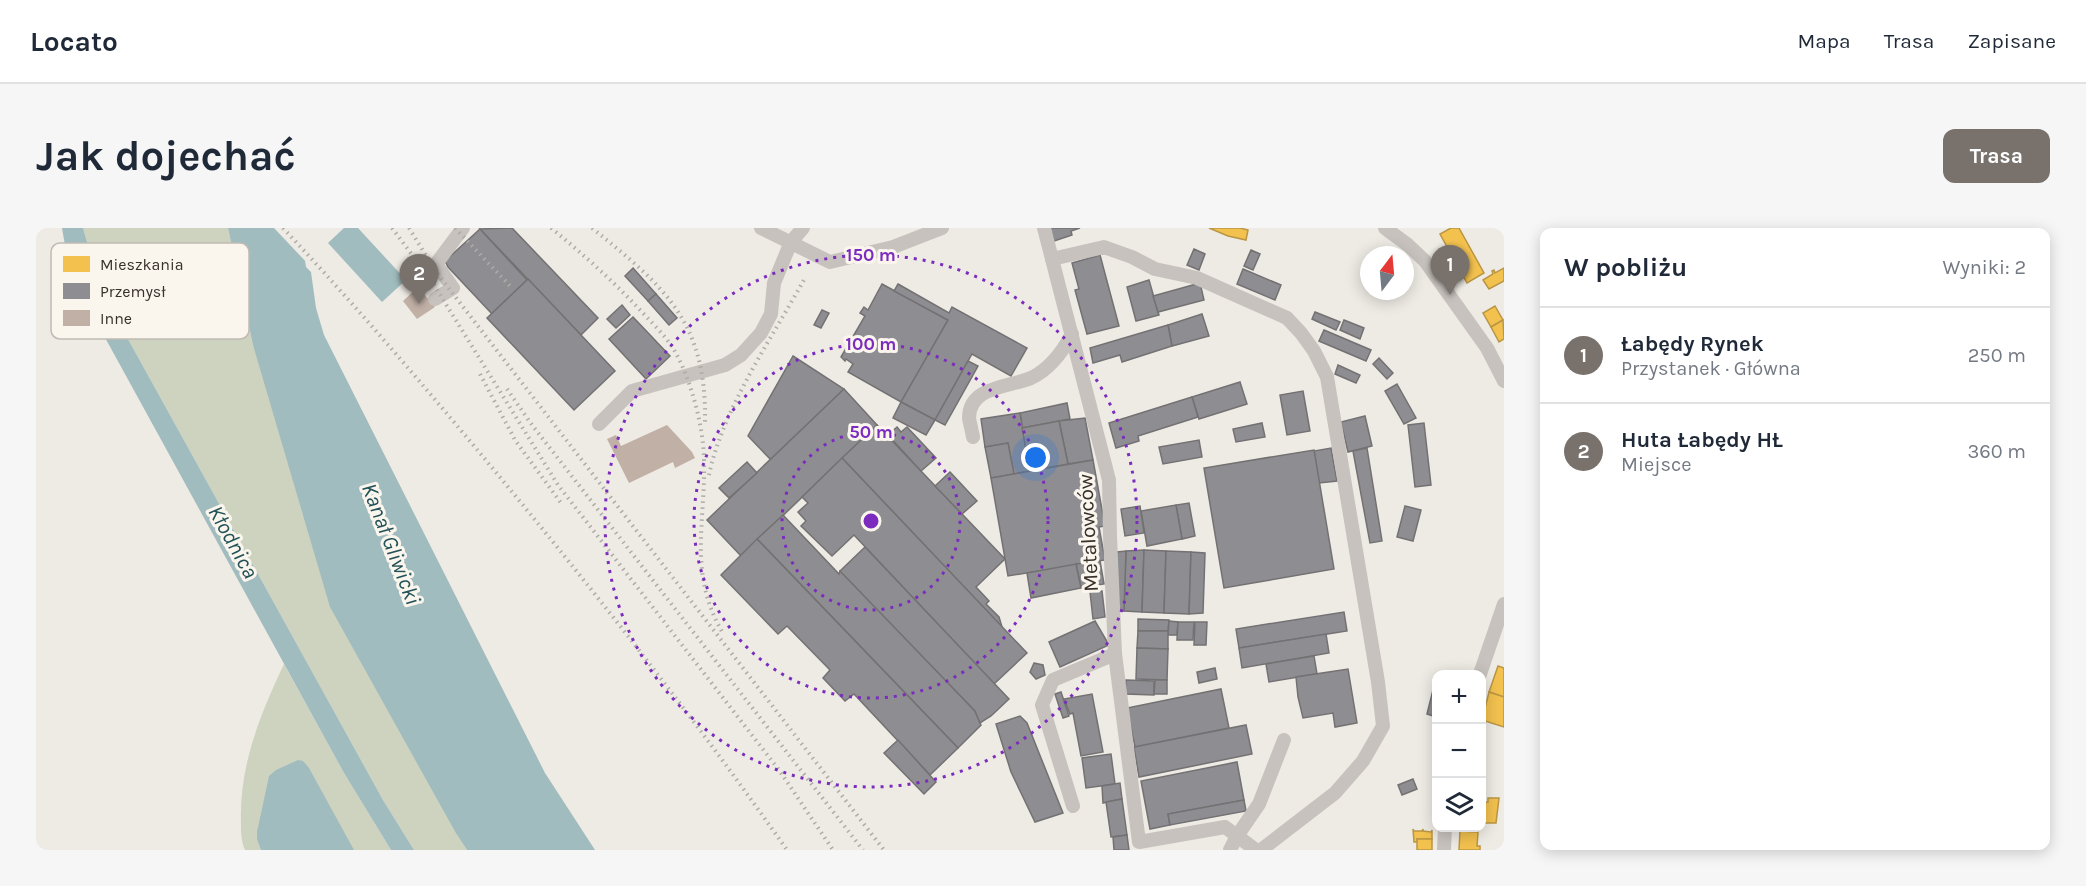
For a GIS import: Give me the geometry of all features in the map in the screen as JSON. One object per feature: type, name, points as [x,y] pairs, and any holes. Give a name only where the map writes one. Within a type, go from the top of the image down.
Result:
[{"type":"street","points":[[435,299],[453,288],[436,264],[463,228]]},
{"type":"street","points":[[760,228],[830,262],[893,247],[942,228]]},
{"type":"street","points":[[599,424],[632,391],[725,365],[741,355],[761,333],[771,314],[774,283],[791,242],[803,228]]},
{"type":"street","name":"Metalowców","points":[[1044,228],[1109,480],[1115,654],[1139,842],[1225,827],[1237,836]]},
{"type":"street","points":[[1385,228],[1425,261],[1482,341],[1504,381]]},
{"type":"street","points":[[1052,259],[1104,247],[1132,257],[1155,269],[1197,278],[1287,318],[1314,351],[1327,377],[1378,682],[1383,726],[1363,761],[1335,793],[1261,850]]},
{"type":"street","points":[[973,437],[969,418],[972,406],[977,400],[996,387],[1030,378],[1050,366],[1064,349],[1072,334]]},
{"type":"street","points":[[1482,670],[1504,604]]},
{"type":"street","points":[[1073,806],[1042,705],[1053,680],[1115,654]]},
{"type":"street","points":[[1230,850],[1259,804],[1284,740]]},
{"type":"street","points":[[1444,832],[1444,850]]},
{"type":"street","points":[[1237,836],[1256,850]]},
{"type":"green space","points":[[83,228],[228,228],[231,243],[87,243]]},
{"type":"green space","points":[[249,326],[253,345],[457,835],[467,850],[414,850],[383,800],[128,339],[249,339]]},
{"type":"green space","points":[[284,664],[344,773],[391,850],[245,850],[241,833],[241,802],[247,761],[259,722]]},
{"type":"water","points":[[62,228],[83,228],[87,243],[65,243]]},
{"type":"water","name":"Kanał Gliwicki","points":[[228,228],[300,228],[306,267],[311,272],[316,308],[324,335],[545,773],[595,850],[467,850],[457,835],[330,607],[253,345],[249,326],[249,243],[231,243]]},
{"type":"water","points":[[344,228],[358,228],[406,280],[382,302],[328,243]]},
{"type":"water","name":"Kłodnica","points":[[106,339],[128,339],[383,800],[414,850],[391,850],[344,773]]},
{"type":"water","points":[[298,760],[303,761],[309,768],[354,850],[261,850],[257,832],[269,776],[276,770]]},
{"type":"pier","points":[[274,228],[301,228],[304,231],[309,265]]},
{"type":"building: Mieszkania","points":[[1209,228],[1240,228],[1248,230],[1246,240]]},
{"type":"building: Mieszkania","points":[[1451,228],[1459,228],[1484,273],[1467,283],[1440,234]]},
{"type":"building: Mieszkania","points":[[1504,268],[1504,281],[1489,289],[1483,280],[1493,274],[1492,271],[1494,270],[1495,273]]},
{"type":"building: Mieszkania","points":[[1495,306],[1503,320],[1491,327],[1483,313]]},
{"type":"building: Mieszkania","points":[[1503,320],[1504,339],[1499,342],[1491,327]]},
{"type":"building: Mieszkania","points":[[1498,666],[1504,668],[1504,697],[1489,692]]},
{"type":"building: Mieszkania","points":[[1489,692],[1504,697],[1504,727],[1486,721]]},
{"type":"building: Mieszkania","points":[[1488,798],[1499,798],[1496,823],[1486,823],[1486,802]]},
{"type":"building: Mieszkania","points":[[1413,829],[1414,831],[1423,829],[1423,831],[1431,832],[1432,830],[1432,839],[1417,839],[1418,842],[1414,842]]},
{"type":"building: Mieszkania","points":[[1460,832],[1478,832],[1477,846],[1480,846],[1480,850],[1459,850]]},
{"type":"building: Mieszkania","points":[[1417,839],[1432,839],[1432,850],[1417,850]]},
{"type":"building: Przemysł","points":[[512,228],[598,318],[581,335],[480,229]]},
{"type":"building: Przemysł","points":[[1050,228],[1080,228],[1071,231],[1072,235],[1054,241]]},
{"type":"building: Przemysł","points":[[480,229],[527,280],[492,314],[445,261]]},
{"type":"building: Przemysł","points":[[1194,249],[1205,254],[1199,270],[1187,265]]},
{"type":"building: Przemysł","points":[[1251,250],[1260,254],[1253,270],[1244,266]]},
{"type":"building: Przemysł","points":[[1100,255],[1119,326],[1087,334],[1075,290],[1079,289],[1072,263]]},
{"type":"building: Przemysł","points":[[633,268],[656,294],[648,301],[625,276]]},
{"type":"building: Przemysł","points":[[1243,269],[1281,285],[1275,300],[1237,284]]},
{"type":"building: Przemysł","points":[[528,279],[615,371],[574,410],[487,318]]},
{"type":"building: Przemysł","points":[[1149,280],[1159,315],[1136,321],[1127,287]]},
{"type":"building: Przemysł","points":[[1200,283],[1204,300],[1158,312],[1153,296]]},
{"type":"building: Przemysł","points":[[882,284],[948,320],[901,402],[848,372],[853,364],[841,357],[865,316],[860,313],[864,307],[868,310]]},
{"type":"building: Przemysł","points":[[898,284],[949,313],[952,307],[1027,348],[1011,376],[972,354],[935,420],[901,402],[948,320],[894,291]]},
{"type":"building: Przemysł","points":[[656,294],[677,318],[669,325],[648,301]]},
{"type":"building: Przemysł","points":[[622,305],[630,315],[616,328],[607,319]]},
{"type":"building: Przemysł","points":[[822,310],[829,313],[821,328],[814,325]]},
{"type":"building: Przemysł","points":[[1315,312],[1340,322],[1336,330],[1312,319]]},
{"type":"building: Przemysł","points":[[1202,314],[1209,336],[1172,346],[1168,325]]},
{"type":"building: Przemysł","points":[[633,317],[670,356],[646,379],[609,339]]},
{"type":"building: Przemysł","points":[[1344,320],[1364,328],[1360,339],[1340,330]]},
{"type":"building: Przemysł","points":[[1168,325],[1172,346],[1122,362],[1120,355],[1093,363],[1090,348]]},
{"type":"building: Przemysł","points":[[1324,330],[1371,350],[1366,361],[1319,341]]},
{"type":"building: Przemysł","points":[[793,356],[844,389],[771,460],[748,436]]},
{"type":"building: Przemysł","points":[[1379,358],[1393,373],[1387,379],[1373,364]]},
{"type":"building: Przemysł","points":[[968,361],[978,366],[945,425],[935,420]]},
{"type":"building: Przemysł","points":[[1338,365],[1360,375],[1356,383],[1335,374]]},
{"type":"building: Przemysł","points":[[1240,382],[1247,404],[1199,419],[1192,397]]},
{"type":"building: Przemysł","points":[[1397,384],[1416,418],[1404,424],[1385,391]]},
{"type":"building: Przemysł","points":[[844,389],[877,425],[741,556],[707,520]]},
{"type":"building: Przemysł","points":[[1303,391],[1310,431],[1287,435],[1280,395]]},
{"type":"building: Przemysł","points":[[1192,397],[1198,417],[1138,436],[1139,441],[1116,448],[1109,423]]},
{"type":"building: Przemysł","points":[[901,402],[935,420],[926,435],[893,418]]},
{"type":"building: Przemysł","points":[[1067,403],[1070,419],[1022,428],[1020,413]]},
{"type":"building: Przemysł","points":[[1020,413],[1030,471],[1014,474],[1008,443],[985,447],[981,419]]},
{"type":"building: Przemysł","points":[[1365,416],[1372,446],[1348,452],[1341,422]]},
{"type":"building: Przemysł","points":[[1085,418],[1093,460],[1068,464],[1059,421]]},
{"type":"building: Przemysł","points":[[1059,421],[1068,464],[1030,471],[1022,428]]},
{"type":"building: Przemysł","points":[[1262,423],[1265,437],[1236,442],[1233,429]]},
{"type":"building: Przemysł","points":[[1424,423],[1431,485],[1415,487],[1408,425]]},
{"type":"building: Przemysł","points":[[877,425],[1005,559],[976,587],[989,601],[986,604],[999,617],[1002,627],[842,458]]},
{"type":"building: Przemysł","points":[[897,427],[901,432],[907,427],[936,458],[921,471],[888,435]]},
{"type":"building: Przemysł","points":[[1199,440],[1202,457],[1163,464],[1159,447]]},
{"type":"building: Przemysł","points":[[1008,443],[1014,474],[991,478],[985,447]]},
{"type":"building: Przemysł","points":[[1331,448],[1337,481],[1319,483],[1314,451]]},
{"type":"building: Przemysł","points":[[1367,448],[1382,541],[1370,543],[1353,451]]},
{"type":"building: Przemysł","points":[[1314,450],[1334,569],[1224,588],[1204,468]]},
{"type":"building: Przemysł","points":[[842,458],[1027,653],[994,684],[854,535],[832,556],[801,526],[806,521],[798,512],[808,503],[802,497]]},
{"type":"building: Przemysł","points":[[1093,460],[1105,526],[1099,527],[1105,560],[1008,576],[991,478]]},
{"type":"building: Przemysł","points":[[747,462],[757,473],[729,498],[719,488]]},
{"type":"building: Przemysł","points":[[950,472],[977,501],[962,514],[935,486]]},
{"type":"building: Przemysł","points":[[1189,503],[1195,536],[1182,539],[1176,505]]},
{"type":"building: Przemysł","points":[[1176,505],[1182,539],[1147,546],[1141,511]]},
{"type":"building: Przemysł","points":[[1140,506],[1144,533],[1125,536],[1121,509]]},
{"type":"building: Przemysł","points":[[1405,506],[1421,510],[1413,541],[1397,537]]},
{"type":"building: Przemysł","points":[[783,515],[839,574],[840,571],[850,579],[975,711],[981,725],[958,748],[757,539]]},
{"type":"building: Przemysł","points":[[757,539],[958,748],[930,775],[854,694],[845,701],[823,678],[830,670],[787,626],[778,634],[721,575]]},
{"type":"building: Przemysł","points":[[865,547],[1009,699],[991,716],[980,723],[975,711],[840,571]]},
{"type":"building: Przemysł","points":[[1144,550],[1142,612],[1124,611],[1126,551]]},
{"type":"building: Przemysł","points":[[1144,550],[1166,551],[1164,613],[1142,612]]},
{"type":"building: Przemysł","points":[[1126,551],[1124,611],[1115,611],[1117,552]]},
{"type":"building: Przemysł","points":[[1166,551],[1191,552],[1189,614],[1164,613]]},
{"type":"building: Przemysł","points":[[1191,552],[1205,553],[1203,613],[1189,614]]},
{"type":"building: Przemysł","points":[[1100,561],[1104,584],[1081,588],[1076,564]]},
{"type":"building: Przemysł","points":[[1076,564],[1081,588],[1031,598],[1027,573]]},
{"type":"building: Przemysł","points":[[1102,591],[1105,617],[1093,619],[1090,592]]},
{"type":"building: Przemysł","points":[[1344,612],[1347,631],[1239,648],[1236,629]]},
{"type":"building: Przemysł","points":[[1138,619],[1169,620],[1168,631],[1138,631]]},
{"type":"building: Przemysł","points":[[1095,621],[1109,645],[1060,667],[1049,642]]},
{"type":"building: Przemysł","points":[[1169,621],[1178,622],[1177,635],[1168,635]]},
{"type":"building: Przemysł","points":[[1178,622],[1194,622],[1193,640],[1177,640]]},
{"type":"building: Przemysł","points":[[1195,622],[1207,622],[1206,645],[1194,645]]},
{"type":"building: Przemysł","points":[[1138,631],[1168,631],[1168,649],[1137,648]]},
{"type":"building: Przemysł","points":[[1326,634],[1329,653],[1242,668],[1239,648]]},
{"type":"building: Przemysł","points":[[1137,648],[1168,649],[1167,680],[1136,679]]},
{"type":"building: Przemysł","points":[[1314,656],[1317,674],[1269,682],[1266,664]]},
{"type":"building: Przemysł","points":[[1034,663],[1043,665],[1045,675],[1036,679],[1030,672]]},
{"type":"building: Przemysł","points":[[1215,668],[1217,679],[1199,683],[1197,672]]},
{"type":"building: Przemysł","points":[[1348,669],[1357,723],[1335,727],[1333,713],[1303,718],[1296,677]]},
{"type":"building: Przemysł","points":[[1126,680],[1154,681],[1154,695],[1125,694]]},
{"type":"building: Przemysł","points":[[1155,680],[1167,680],[1167,694],[1154,694]]},
{"type":"building: Przemysł","points":[[1221,689],[1229,728],[1135,747],[1127,708]]},
{"type":"building: Przemysł","points":[[1061,692],[1069,716],[1063,718],[1055,694]]},
{"type":"building: Przemysł","points":[[1092,694],[1103,752],[1081,756],[1073,713],[1070,714],[1064,699]]},
{"type":"building: Przemysł","points":[[1432,694],[1432,716],[1427,714]]},
{"type":"building: Przemysł","points":[[1020,716],[1027,723],[1063,813],[1035,822],[1011,772],[996,724]]},
{"type":"building: Przemysł","points":[[1246,725],[1252,754],[1139,777],[1134,747]]},
{"type":"building: Przemysł","points":[[898,740],[936,782],[924,794],[884,753]]},
{"type":"building: Przemysł","points":[[1111,754],[1115,784],[1086,788],[1082,758]]},
{"type":"building: Przemysł","points":[[1237,762],[1244,800],[1168,814],[1170,825],[1150,829],[1141,781]]},
{"type":"building: Przemysł","points":[[1413,779],[1417,789],[1402,795],[1398,785]]},
{"type":"building: Przemysł","points":[[1120,783],[1122,799],[1103,803],[1102,786]]},
{"type":"building: Przemysł","points":[[1122,799],[1127,835],[1111,837],[1106,802]]},
{"type":"building: Przemysł","points":[[1244,800],[1246,811],[1170,825],[1168,814]]},
{"type":"building: Przemysł","points":[[1127,835],[1129,850],[1114,850],[1113,837]]},
{"type":"building: Inne","points":[[418,287],[435,307],[417,319],[403,301]]},
{"type":"building: Inne","points":[[667,425],[695,458],[675,468],[673,462],[629,483],[607,439],[616,435],[621,446]]},
{"type":"railway","points":[[283,228],[417,378],[570,563],[681,705],[787,850]]},
{"type":"railway","points":[[392,228],[425,272]]},
{"type":"railway","points":[[409,228],[450,290],[884,850]]},
{"type":"railway","points":[[455,228],[512,288]]},
{"type":"railway","points":[[551,228],[609,278],[661,332],[683,368],[696,406],[703,446],[702,569],[713,613],[724,635]]},
{"type":"railway","points":[[592,228],[641,269],[677,310],[689,332],[698,358],[704,388],[705,423]]},
{"type":"railway","points":[[421,264],[558,485],[779,770],[833,850]]},
{"type":"railway","points":[[709,475],[725,424],[737,399],[805,278]]},
{"type":"railway","points":[[480,374],[515,440],[561,503]]},
{"type":"railway","points":[[507,389],[532,425],[863,850]]},
{"type":"place","name":"Łabędy Rynek","points":[[1450,295]]},
{"type":"place","name":"Huta Łabędy HŁ","points":[[419,304]]}]
